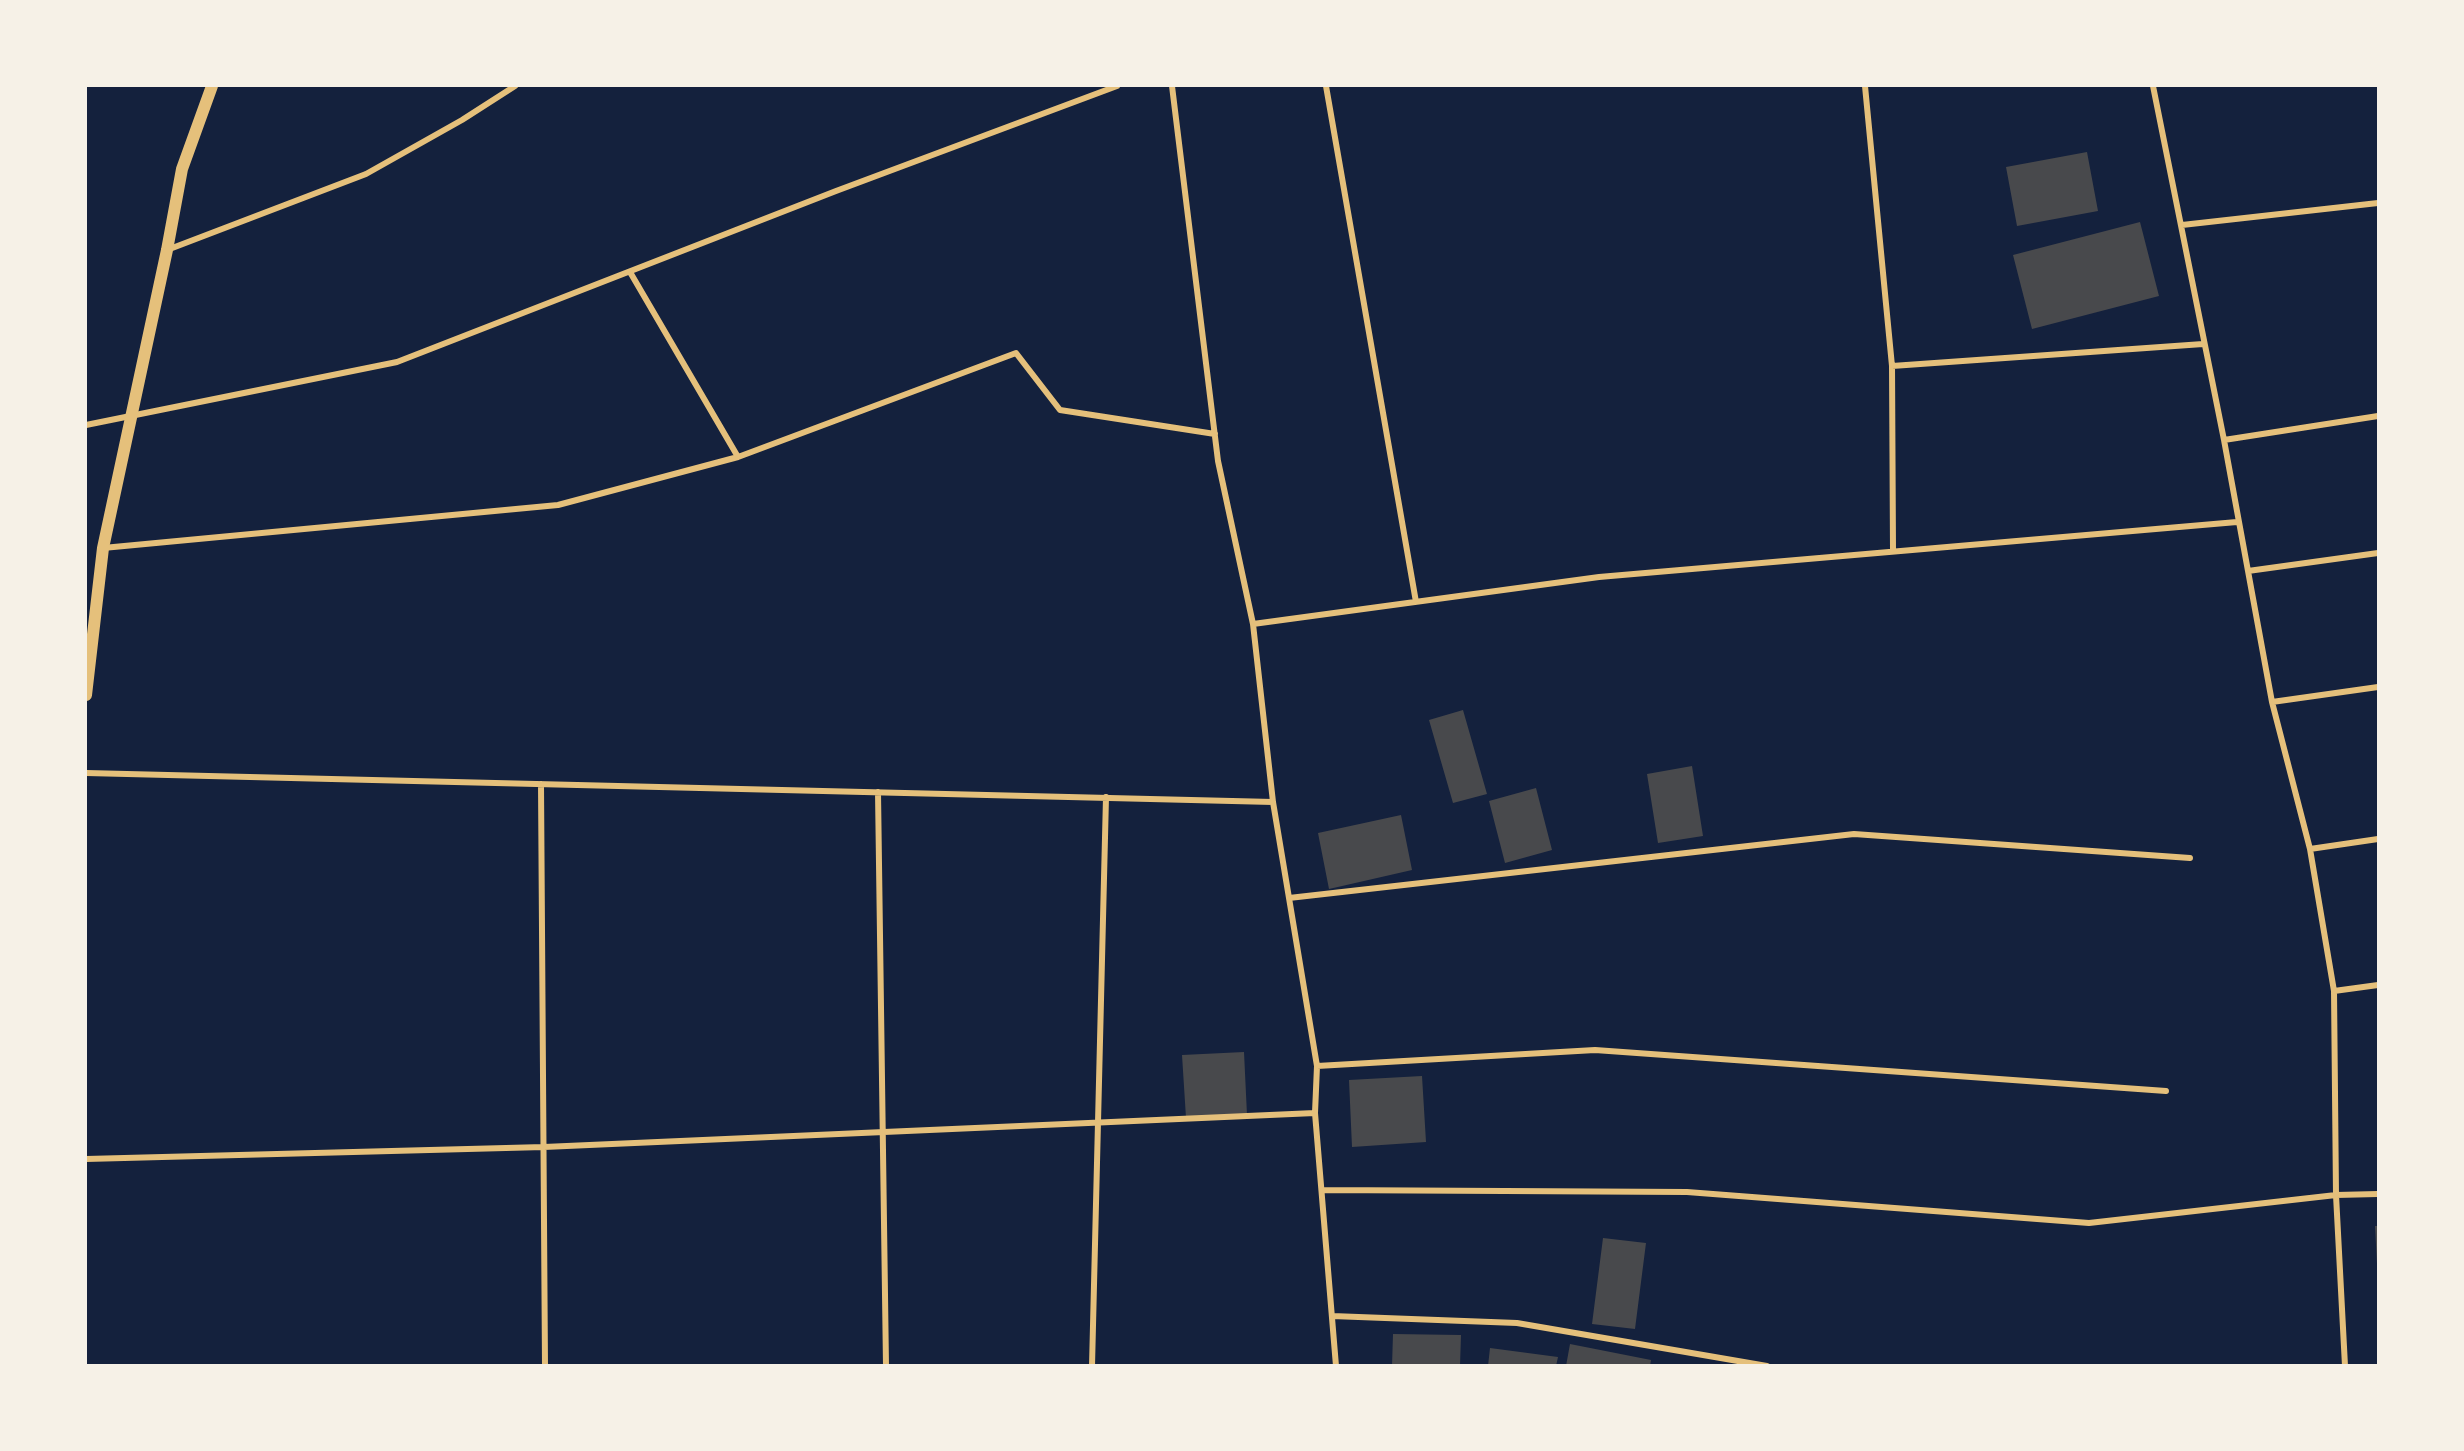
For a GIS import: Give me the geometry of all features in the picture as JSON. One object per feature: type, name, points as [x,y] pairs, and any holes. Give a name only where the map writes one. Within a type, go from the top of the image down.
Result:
[{"type":"main road","points":[[86,695],[103,548],[167,250],[182,169],[212,86]]},
{"type":"street","points":[[167,250],[366,174],[462,120],[515,86]]},
{"type":"street","points":[[86,425],[130,418],[397,362],[836,191],[1117,86]]},
{"type":"street","points":[[1172,86],[1218,461],[1253,624],[1273,802],[1317,1066],[1315,1113],[1336,1365]]},
{"type":"street","points":[[1326,86],[1416,602]]},
{"type":"street","points":[[1865,86],[1892,366],[1893,550]]},
{"type":"street","points":[[2153,86],[2224,441],[2237,522],[2272,702],[2310,849],[2334,991],[2336,1195],[2345,1365]]},
{"type":"street","points":[[2182,225],[2379,202]]},
{"type":"street","points":[[630,272],[738,457]]},
{"type":"street","points":[[1892,366],[2204,344]]},
{"type":"street","points":[[103,548],[558,505],[738,457],[1016,353],[1059,410],[1215,434]]},
{"type":"street","points":[[2224,441],[2379,416]]},
{"type":"street","points":[[1253,624],[1599,577],[2237,522]]},
{"type":"street","points":[[2248,571],[2379,553]]},
{"type":"street","points":[[2272,702],[2379,687]]},
{"type":"street","points":[[86,773],[1273,802]]},
{"type":"street","points":[[541,784],[545,1365]]},
{"type":"street","points":[[879,792],[886,1365]]},
{"type":"street","points":[[1092,1365],[1106,797]]},
{"type":"street","points":[[1289,898],[1854,834],[2190,858]]},
{"type":"street","points":[[2310,849],[2379,839]]},
{"type":"street","points":[[2334,991],[2379,985]]},
{"type":"street","points":[[1317,1066],[1595,1050],[2166,1091]]},
{"type":"street","points":[[86,1160],[544,1147],[1315,1113]]},
{"type":"street","points":[[1322,1190],[1687,1192],[2089,1223],[2336,1195],[2379,1194]]},
{"type":"street","points":[[1332,1316],[1517,1323],[1767,1365]]},
{"type":"building","points":[[2087,152],[2098,211],[2017,226],[2006,167]]},
{"type":"building","points":[[2140,222],[2159,296],[2032,329],[2013,255]]},
{"type":"building","points":[[1463,710],[1487,794],[1453,803],[1429,720]]},
{"type":"building","points":[[1692,766],[1703,836],[1658,843],[1647,774]]},
{"type":"building","points":[[1536,788],[1552,850],[1505,863],[1489,801]]},
{"type":"building","points":[[1401,815],[1412,870],[1329,889],[1318,833]]},
{"type":"building","points":[[1244,1052],[1247,1115],[1186,1118],[1182,1055]]},
{"type":"building","points":[[1422,1076],[1426,1142],[1352,1147],[1349,1080]]},
{"type":"building","points":[[2375,1226],[2378,1226],[2378,1264],[2377,1264]]},
{"type":"building","points":[[1603,1238],[1646,1243],[1635,1329],[1592,1324]]},
{"type":"building","points":[[1393,1334],[1461,1335],[1460,1366],[1392,1366]]},
{"type":"building","points":[[1570,1344],[1651,1360],[1650,1366],[1566,1366]]},
{"type":"building","points":[[1490,1348],[1558,1357],[1556,1366],[1488,1366]]}]
